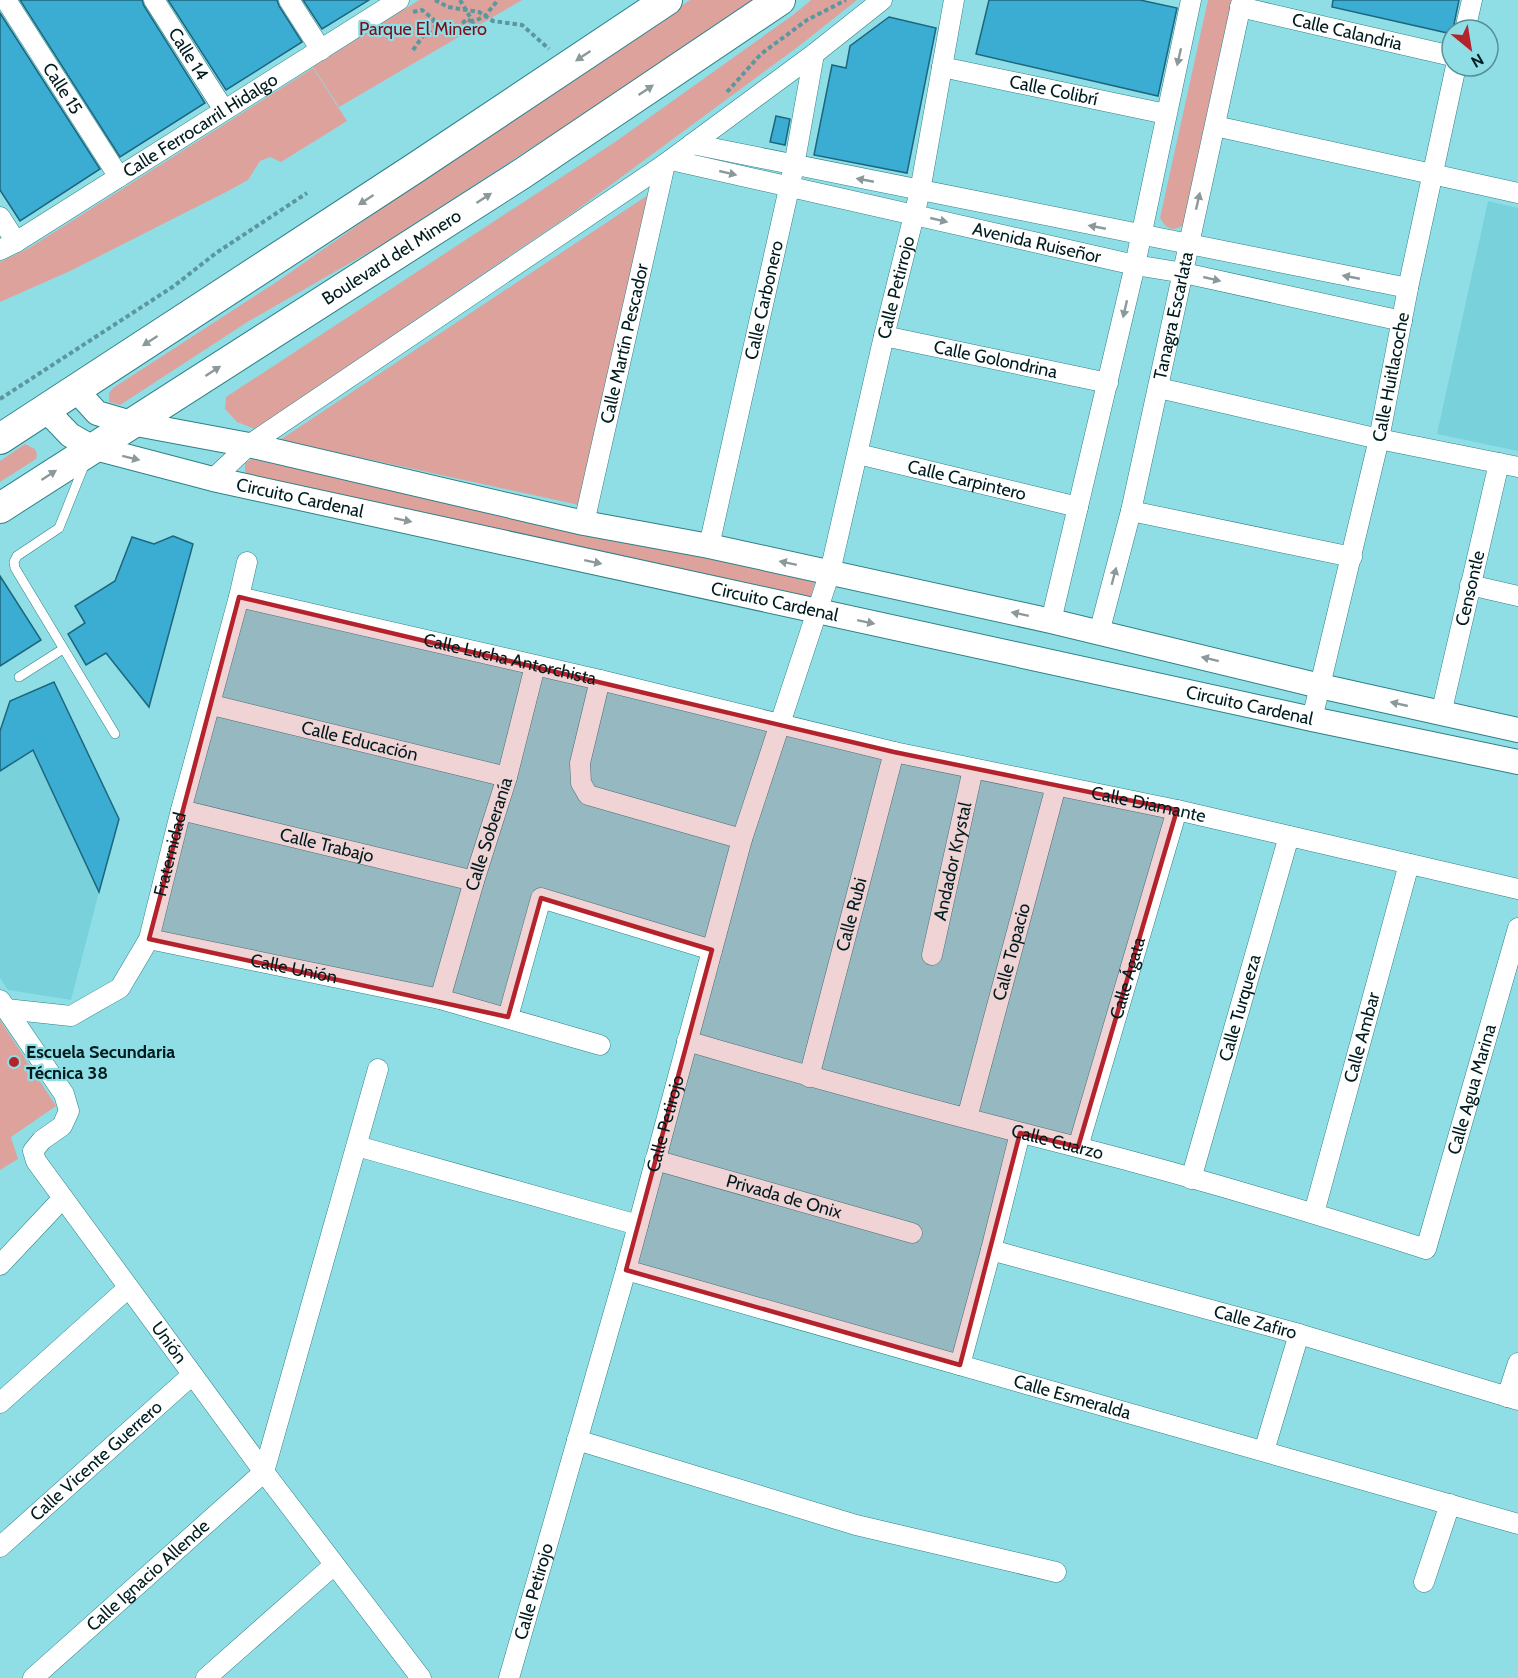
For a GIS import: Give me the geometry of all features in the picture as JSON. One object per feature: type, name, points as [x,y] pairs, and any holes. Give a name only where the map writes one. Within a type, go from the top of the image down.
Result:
[{"type":"main road","points":[[0,439],[667,0]]},
{"type":"main road","name":"Boulevard del Minero","points":[[0,508],[91,447],[523,173],[780,0]]},
{"type":"street","name":"Calle 15","points":[[6,0],[119,177]]},
{"type":"street","name":"Calle 14","points":[[154,0],[224,110]]},
{"type":"street","points":[[289,0],[321,50]]},
{"type":"street","points":[[213,478],[249,446],[668,162],[814,54],[882,0]]},
{"type":"street","name":"Calle Petirrojo","points":[[830,572],[920,191],[954,0]]},
{"type":"street","points":[[1051,621],[1135,265],[1191,0]]},
{"type":"street","points":[[1468,18],[1472,0]]},
{"type":"street","name":"Calle Calandria","points":[[1241,4],[1440,53]]},
{"type":"street","name":"Tanagra Escarlata","points":[[1100,633],[1131,512],[1159,388],[1241,4]]},
{"type":"street","name":"Calle Ferrocarril Hidalgo","points":[[8,246],[321,50],[403,6]]},
{"type":"street","name":"Calle Carbonero","points":[[709,546],[794,166],[814,54]]},
{"type":"street","name":"Calle Colibrí","points":[[942,68],[1166,114]]},
{"type":"street","name":"Calle Huitlacoche","points":[[1312,719],[1379,439],[1408,288],[1453,78]]},
{"type":"street","points":[[1215,126],[1432,172],[1518,193]]},
{"type":"street","name":"Avenida Ruiseñor","points":[[692,144],[1408,288]]},
{"type":"street","name":"Avenida Ruiseñor","points":[[668,162],[1402,321]]},
{"type":"street","name":"Calle Martín Pescador","points":[[584,523],[668,162]]},
{"type":"street","points":[[0,218],[8,246]]},
{"type":"street","name":"Calle Golondrina","points":[[884,336],[1108,383]]},
{"type":"street","points":[[1159,388],[1379,439],[1508,465]]},
{"type":"street","name":"Circuito Cardenal","points":[[76,390],[97,413],[131,423],[249,446],[584,523],[709,546],[830,572],[1518,730]]},
{"type":"street","name":"Circuito Cardenal","points":[[46,410],[70,435],[91,447],[213,478],[1518,762]]},
{"type":"street","name":"Calle Carpintero","points":[[858,454],[1078,507]]},
{"type":"street","name":"Censontle","points":[[1441,714],[1470,585],[1508,465]]},
{"type":"street","points":[[1131,512],[1352,558]]},
{"type":"street","name":"Fraternidad","points":[[3,1004],[71,1016],[120,988],[149,939],[181,810],[212,705],[247,562]]},
{"type":"street","name":"Calle Petirojo","points":[[509,1678],[626,1270],[742,839],[830,572]]},
{"type":"street","points":[[1470,585],[1518,596]]},
{"type":"street","name":"Calle Lucha Antorchista","points":[[239,597],[780,724]]},
{"type":"street","name":"Calle Soberanía","points":[[440,999],[507,777],[535,666]]},
{"type":"street","points":[[600,680],[580,763],[581,783],[588,795],[742,839]]},
{"type":"street","name":"Calle Educación","points":[[212,705],[507,777]]},
{"type":"street","name":"Calle Diamante","points":[[780,724],[894,752],[1177,810],[1518,889]]},
{"type":"street","name":"Calle Rubi","points":[[809,1077],[894,752]]},
{"type":"street","name":"Andador Krystal","points":[[932,955],[973,769]]},
{"type":"street","name":"Calle Topacio","points":[[967,1118],[1056,786]]},
{"type":"street","name":"Calle Trabajo","points":[[181,810],[474,881]]},
{"type":"street","name":"Calle Ágata","points":[[1078,1147],[1177,810]]},
{"type":"street","name":"Calle Turqueza","points":[[1191,1179],[1289,836]]},
{"type":"street","name":"Calle Ambar","points":[[1314,1213],[1409,864]]},
{"type":"street","points":[[508,1017],[541,898],[712,950]]},
{"type":"street","name":"Calle Agua Marina","points":[[1426,1248],[1518,928]]},
{"type":"street","name":"Calle Unión","points":[[149,939],[440,999],[600,1045]]},
{"type":"street","name":"Unión","points":[[3,1004],[64,1094],[69,1111],[62,1126],[42,1140],[33,1150],[36,1161],[334,1565],[411,1674]]},
{"type":"street","name":"Calle Cuarzo","points":[[687,1041],[809,1077],[1078,1147],[1314,1213],[1426,1248]]},
{"type":"street","points":[[264,1472],[378,1070]]},
{"type":"street","points":[[960,1365],[1020,1133]]},
{"type":"street","points":[[357,1146],[638,1225]]},
{"type":"street","name":"Privada de Onix","points":[[656,1160],[912,1233]]},
{"type":"street","points":[[0,1265],[63,1198]]},
{"type":"street","name":"Calle Zafiro","points":[[991,1250],[1299,1334],[1513,1399]]},
{"type":"street","name":"Calle Esmeralda","points":[[626,1270],[1518,1522]]},
{"type":"street","points":[[0,1403],[128,1288]]},
{"type":"street","points":[[1264,1451],[1299,1334]]},
{"type":"street","points":[[1513,1399],[1518,1363]]},
{"type":"street","name":"Calle Vicente Guerrero","points":[[0,1547],[192,1375]]},
{"type":"street","points":[[577,1440],[856,1525],[1056,1572]]},
{"type":"street","name":"Calle Ignacio Allende","points":[[33,1678],[264,1472]]},
{"type":"street","points":[[1424,1582],[1450,1504]]},
{"type":"street","points":[[206,1678],[334,1565]]},
{"type":"lane","points":[[91,447],[59,528],[17,556],[14,562],[15,568],[115,734]]},
{"type":"lane","points":[[19,677],[63,649]]},
{"type":"path","points":[[435,0],[448,7],[479,12],[493,21],[522,25],[551,51]]},
{"type":"path","points":[[460,0],[473,22]]},
{"type":"path","points":[[473,22],[485,16],[498,0]]},
{"type":"path","points":[[403,6],[422,10],[432,19],[436,31]]},
{"type":"path","points":[[413,50],[423,36],[436,31],[455,30],[467,19],[473,22]]},
{"type":"path","points":[[0,399],[174,286],[216,253],[307,193]]},
{"type":"highlighted area","points":[[239,597],[894,752],[1177,810],[1078,1147],[1020,1133],[960,1365],[626,1270],[712,950],[541,898],[508,1017],[149,939]]},
{"type":"shaded area","points":[[1488,201],[1518,208],[1518,451],[1437,434]]},
{"type":"shaded area","points":[[33,750],[99,892],[71,1000],[8,990],[0,978],[0,771]]},
{"type":"green space","name":"Parque El Minero","points":[[419,0],[522,0],[339,107],[313,67]]},
{"type":"green space","points":[[690,0],[753,0],[707,34],[383,244],[249,321],[120,405],[109,402],[109,393],[113,388],[278,281],[466,149]]},
{"type":"green space","points":[[811,0],[857,0],[799,46],[574,212],[255,429],[237,422],[225,409],[226,397],[615,142]]},
{"type":"green space","points":[[1208,0],[1235,0],[1186,223],[1171,229],[1165,226],[1160,218]]},
{"type":"green space","points":[[313,68],[347,121],[281,162],[270,157],[260,161],[248,180],[228,191],[70,271],[0,302],[0,262],[29,248]]},
{"type":"green space","points":[[651,193],[579,505],[280,440]]},
{"type":"green space","points":[[25,444],[35,449],[36,459],[0,482],[0,461]]},
{"type":"green space","points":[[252,459],[815,580],[811,599],[249,477],[245,471],[245,463]]},
{"type":"green space","name":"Escuela Secundaria Técnica 38","points":[[0,1020],[56,1106],[11,1137],[18,1159],[0,1170]]},
{"type":"building","points":[[20,0],[142,0],[205,103],[120,157]]},
{"type":"building","points":[[168,0],[277,0],[302,42],[226,90]]},
{"type":"building","points":[[303,0],[369,0],[322,29]]},
{"type":"building","points":[[989,0],[1140,0],[1177,8],[1158,96],[976,54]]},
{"type":"building","points":[[1333,0],[1459,0],[1455,18],[1440,18],[1440,31],[1332,7]]},
{"type":"building","points":[[0,13],[100,169],[20,221],[0,190]]},
{"type":"building","points":[[889,17],[936,28],[907,173],[814,155],[832,65],[846,68],[850,46]]},
{"type":"building","points":[[776,116],[790,119],[785,145],[770,142]]},
{"type":"building","points":[[173,536],[193,544],[149,707],[106,653],[86,665],[68,634],[85,623],[75,606],[115,581],[132,537],[154,544]]},
{"type":"building","points":[[0,576],[41,640],[0,666]]},
{"type":"building","points":[[54,682],[119,819],[99,892],[33,750],[0,771],[0,731],[10,701]]},
{"type":"place","name":"Escuela Secundaria Técnica 38","points":[[14,1062]]}]
